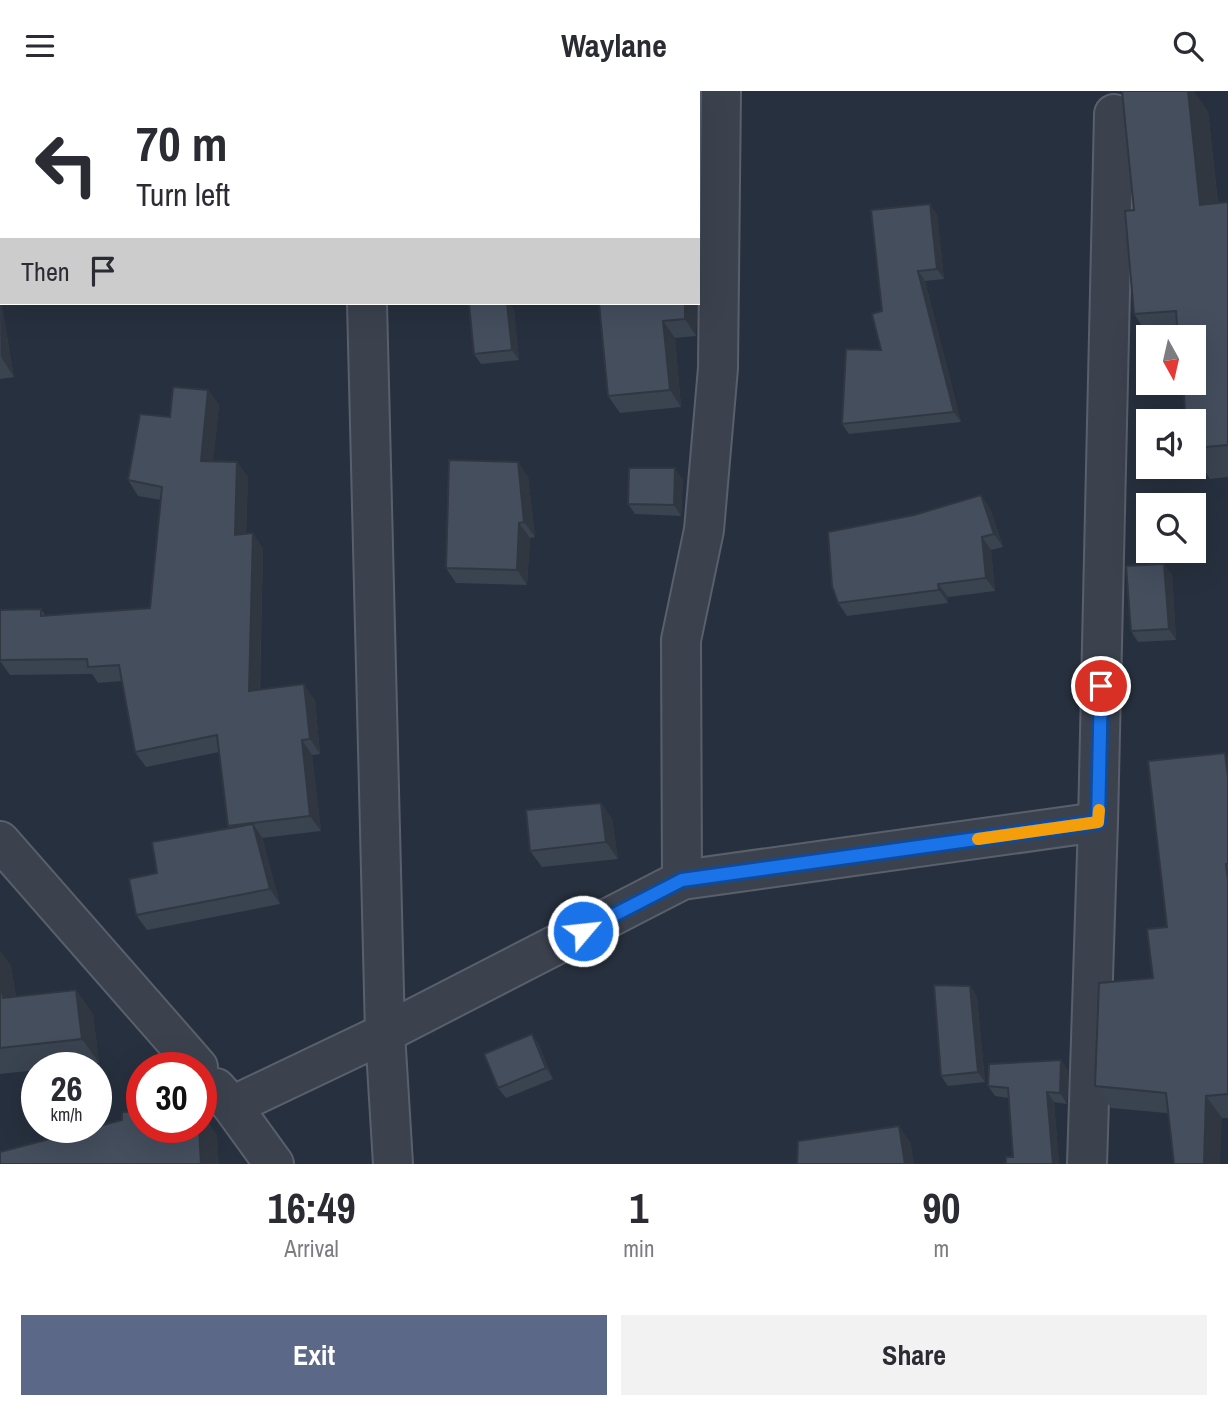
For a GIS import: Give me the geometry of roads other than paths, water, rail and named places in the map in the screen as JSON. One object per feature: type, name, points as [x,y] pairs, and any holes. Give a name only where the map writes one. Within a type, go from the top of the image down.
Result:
[{"type":"street","points":[[682,880],[681,640],[704,530],[712,451],[718,368],[709,197],[721,91]]},
{"type":"street","points":[[1087,1164],[1098,822],[1114,114]]},
{"type":"street","points":[[367,305],[385,1033],[393,1164]]},
{"type":"street","points":[[232,1106],[385,1033],[682,880],[1098,822]]},
{"type":"street","points":[[0,841],[185,1052]]},
{"type":"street","points":[[217,1089],[274,1164]]}]
